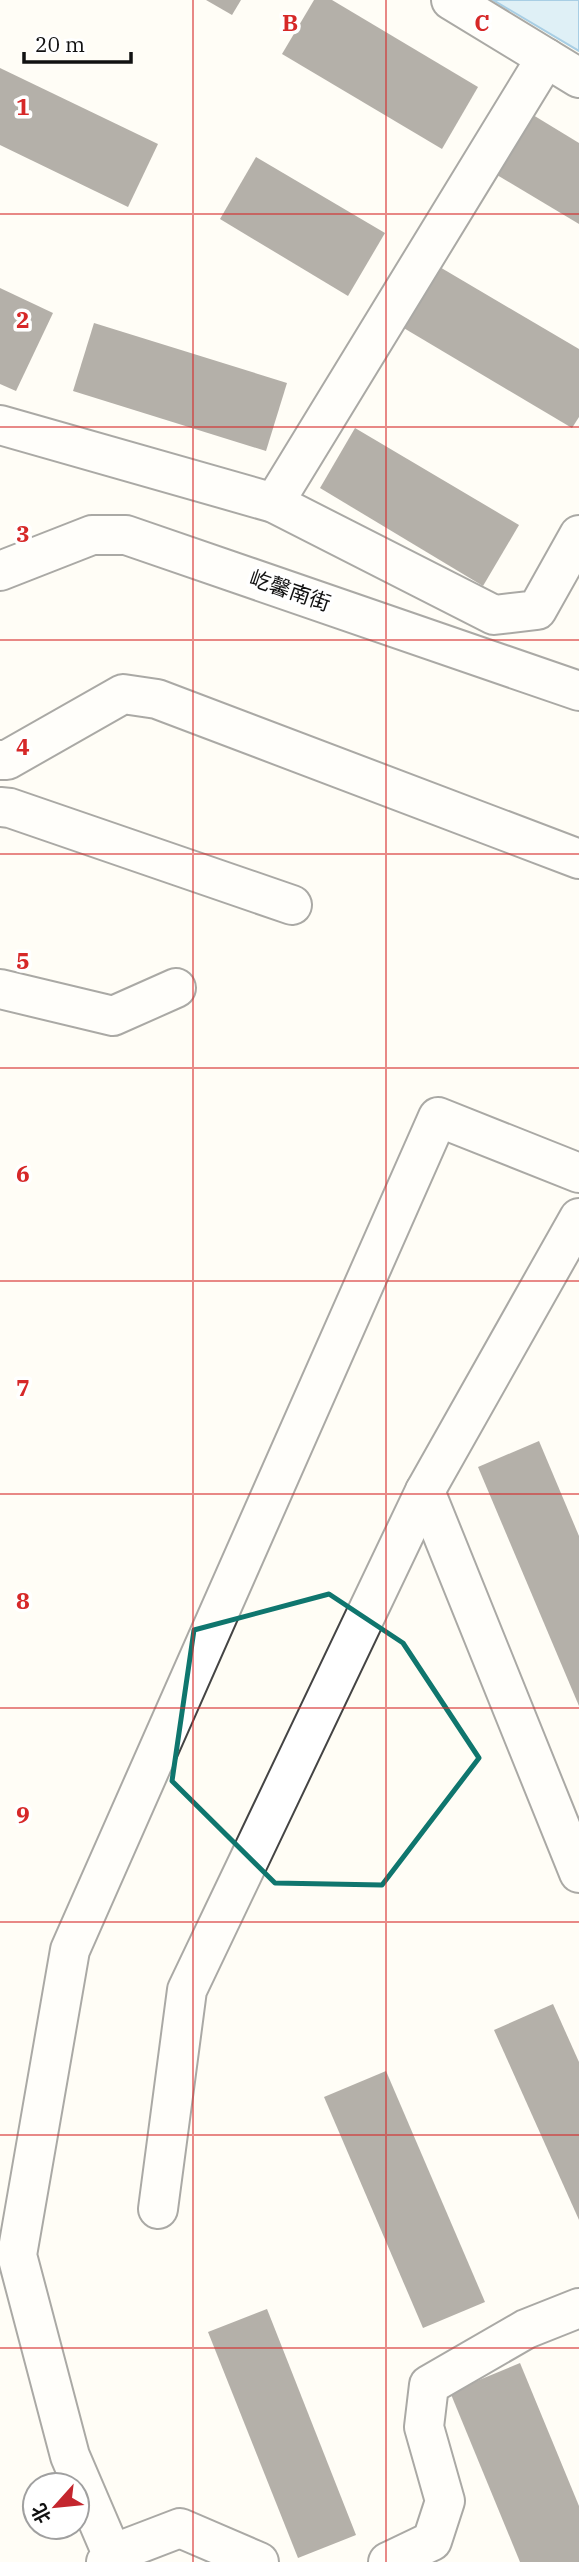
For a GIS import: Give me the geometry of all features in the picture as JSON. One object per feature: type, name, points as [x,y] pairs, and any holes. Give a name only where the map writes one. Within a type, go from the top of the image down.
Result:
[{"type":"street","points":[[451,0],[579,78]]},
{"type":"street","points":[[274,503],[547,58]]},
{"type":"street","points":[[0,425],[274,503],[494,615],[537,610],[579,535]]},
{"type":"street","name":"屹馨南街","points":[[0,571],[92,535],[126,535],[579,691]]},
{"type":"street","points":[[0,760],[7,760],[54,735],[123,694],[157,699],[579,859]]},
{"type":"street","points":[[0,807],[10,808],[292,905]]},
{"type":"street","points":[[0,989],[113,1016],[176,988]]},
{"type":"street","points":[[259,2562],[180,2528],[109,2558],[70,2456],[17,2255],[70,1950],[438,1117],[579,1173]]},
{"type":"street","points":[[158,2209],[187,1990],[425,1491],[579,1218]]},
{"type":"street","points":[[425,1491],[565,1796],[579,1873]]},
{"type":"street","points":[[388,2562],[432,2540],[445,2501],[424,2427],[429,2385],[526,2329],[579,2308]]},
{"type":"highlighted area","points":[[329,1594],[403,1643],[479,1758],[382,1885],[275,1883],[172,1781],[194,1630]]},
{"type":"water","points":[[493,0],[579,0],[579,51]]},
{"type":"building","points":[[206,0],[241,0],[232,15]]},
{"type":"building","points":[[314,0],[332,0],[478,87],[442,149],[282,54]]},
{"type":"building","points":[[0,68],[158,144],[128,207],[0,145]]},
{"type":"building","points":[[533,115],[579,143],[579,224],[497,175]]},
{"type":"building","points":[[256,157],[385,233],[348,296],[220,219]]},
{"type":"building","points":[[438,266],[579,349],[579,417],[572,428],[402,327]]},
{"type":"building","points":[[0,288],[53,313],[16,391],[0,384]]},
{"type":"building","points":[[94,323],[287,383],[266,451],[73,391]]},
{"type":"building","points":[[355,428],[519,525],[483,586],[320,488]]},
{"type":"building","points":[[539,1441],[579,1536],[579,1706],[478,1467]]},
{"type":"building","points":[[553,2004],[579,2062],[579,2220],[494,2030]]},
{"type":"building","points":[[386,2071],[485,2302],[423,2328],[324,2097]]},
{"type":"building","points":[[267,2309],[356,2535],[298,2558],[208,2332]]},
{"type":"building","points":[[520,2363],[579,2506],[579,2562],[520,2562],[450,2392]]}]
